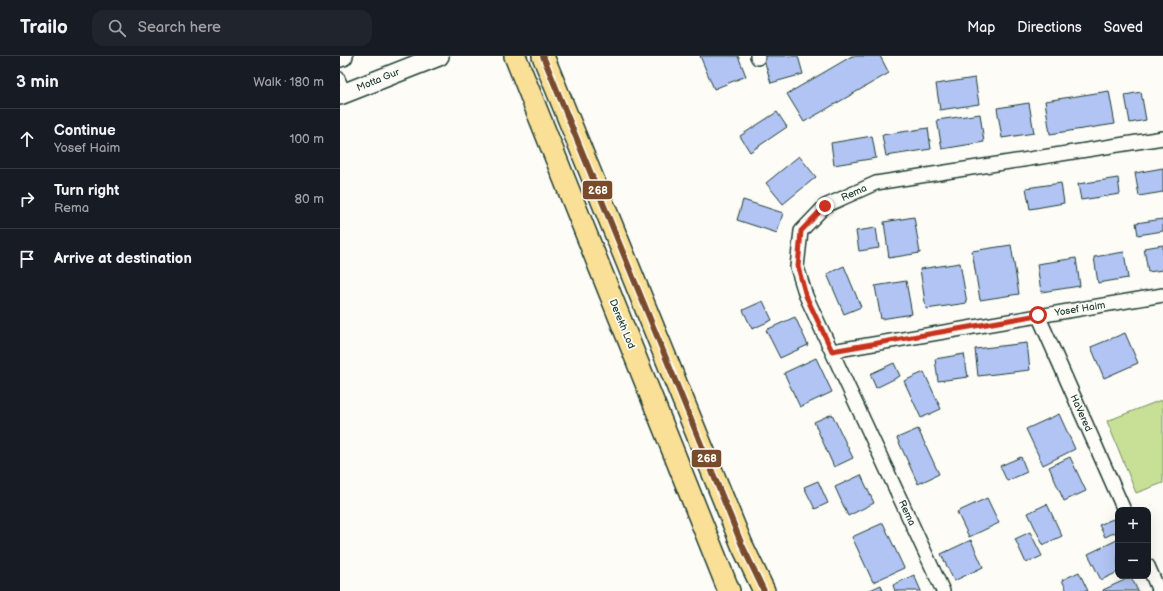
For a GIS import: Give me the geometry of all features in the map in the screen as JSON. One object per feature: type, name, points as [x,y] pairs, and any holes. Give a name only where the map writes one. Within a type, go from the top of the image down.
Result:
[{"type":"main road","name":"Derekh Lod","points":[[515,56],[730,591]]},
{"type":"main road","points":[[543,56],[736,531],[764,591]]},
{"type":"street","name":"Motta Gur","points":[[342,88],[439,56]]},
{"type":"street","name":"Rema","points":[[943,591],[806,296],[798,267],[801,231],[825,206],[876,183],[1163,138]]},
{"type":"street","name":"Yosef Haim","points":[[832,351],[1163,295]]},
{"type":"street","name":"HaVered","points":[[1038,315],[1123,507]]},
{"type":"street","points":[[1151,573],[1159,591]]},
{"type":"green space","points":[[1161,400],[1163,405],[1163,483],[1136,493],[1107,421]]},
{"type":"building","points":[[700,56],[738,56],[746,76],[714,89]]},
{"type":"building","points":[[763,56],[798,56],[803,74],[771,83]]},
{"type":"building","points":[[852,56],[880,56],[889,73],[804,122],[787,94]]},
{"type":"building","points":[[975,78],[979,104],[940,110],[936,84]]},
{"type":"building","points":[[1109,91],[1115,124],[1050,134],[1045,101]]},
{"type":"building","points":[[1141,92],[1146,120],[1130,123],[1125,95]]},
{"type":"building","points":[[1029,103],[1034,133],[1002,138],[997,108]]},
{"type":"building","points":[[777,112],[787,127],[750,152],[740,136]]},
{"type":"building","points":[[980,114],[984,142],[942,149],[937,120]]},
{"type":"building","points":[[928,128],[931,149],[886,156],[882,135]]},
{"type":"building","points":[[872,136],[876,158],[834,165],[831,143]]},
{"type":"building","points":[[799,156],[816,177],[783,204],[766,183]]},
{"type":"building","points":[[1163,168],[1163,192],[1139,196],[1135,173]]},
{"type":"building","points":[[1118,178],[1120,194],[1081,200],[1078,184]]},
{"type":"building","points":[[1061,183],[1064,203],[1030,209],[1026,188]]},
{"type":"building","points":[[743,200],[783,213],[777,233],[737,220]]},
{"type":"building","points":[[914,217],[920,253],[889,258],[884,222]]},
{"type":"building","points":[[1163,219],[1163,231],[1138,235],[1136,223]]},
{"type":"building","points":[[876,228],[879,248],[859,251],[856,231]]},
{"type":"building","points":[[1011,245],[1019,294],[980,300],[972,251]]},
{"type":"building","points":[[1163,245],[1163,270],[1148,272],[1144,248]]},
{"type":"building","points":[[1124,252],[1128,278],[1098,283],[1094,257]]},
{"type":"building","points":[[1076,258],[1080,286],[1041,292],[1037,264]]},
{"type":"building","points":[[960,263],[967,303],[926,309],[920,269]]},
{"type":"building","points":[[844,266],[861,307],[844,314],[827,274]]},
{"type":"building","points":[[906,281],[912,314],[881,319],[875,286]]},
{"type":"building","points":[[763,301],[772,320],[752,329],[743,310]]},
{"type":"building","points":[[795,317],[808,345],[780,358],[766,330]]},
{"type":"building","points":[[1125,333],[1138,363],[1104,378],[1091,347]]},
{"type":"building","points":[[1027,343],[1030,370],[978,376],[975,349]]},
{"type":"building","points":[[964,354],[968,377],[938,381],[935,359]]},
{"type":"building","points":[[816,358],[832,392],[800,407],[784,373]]},
{"type":"building","points":[[894,363],[900,376],[876,388],[870,374]]},
{"type":"building","points":[[924,372],[941,409],[921,418],[904,381]]},
{"type":"building","points":[[832,414],[853,458],[834,467],[814,422]]},
{"type":"building","points":[[1059,414],[1075,449],[1043,465],[1026,429]]},
{"type":"building","points":[[918,429],[939,474],[918,484],[897,438]]},
{"type":"building","points":[[1021,457],[1027,472],[1007,481],[1000,466]]},
{"type":"building","points":[[1070,457],[1086,491],[1064,501],[1049,467]]},
{"type":"building","points":[[861,475],[874,503],[848,516],[835,487]]},
{"type":"building","points":[[818,481],[828,503],[815,509],[804,487]]},
{"type":"building","points":[[987,498],[999,523],[969,537],[957,512]]},
{"type":"building","points":[[1047,504],[1062,536],[1043,545],[1028,513]]},
{"type":"building","points":[[1113,519],[1115,524],[1115,532],[1105,537],[1099,525]]},
{"type":"building","points":[[883,523],[904,568],[873,582],[852,537]]},
{"type":"building","points":[[1030,532],[1042,556],[1026,563],[1015,539]]},
{"type":"building","points":[[971,540],[983,567],[954,581],[941,554]]},
{"type":"building","points":[[1115,541],[1115,573],[1101,580],[1088,554]]},
{"type":"building","points":[[1079,572],[1088,591],[1067,591],[1062,580]]},
{"type":"building","points":[[914,575],[921,591],[895,591],[893,585]]},
{"type":"building","points":[[1127,579],[1132,579],[1138,591],[1103,591]]},
{"type":"building","points":[[881,585],[883,591],[868,591]]},
{"type":"transit line","name":"268","points":[[543,56],[742,545],[764,591]]},
{"type":"route","points":[[825,206],[801,231],[798,267],[806,296],[832,351],[1038,315]]}]
